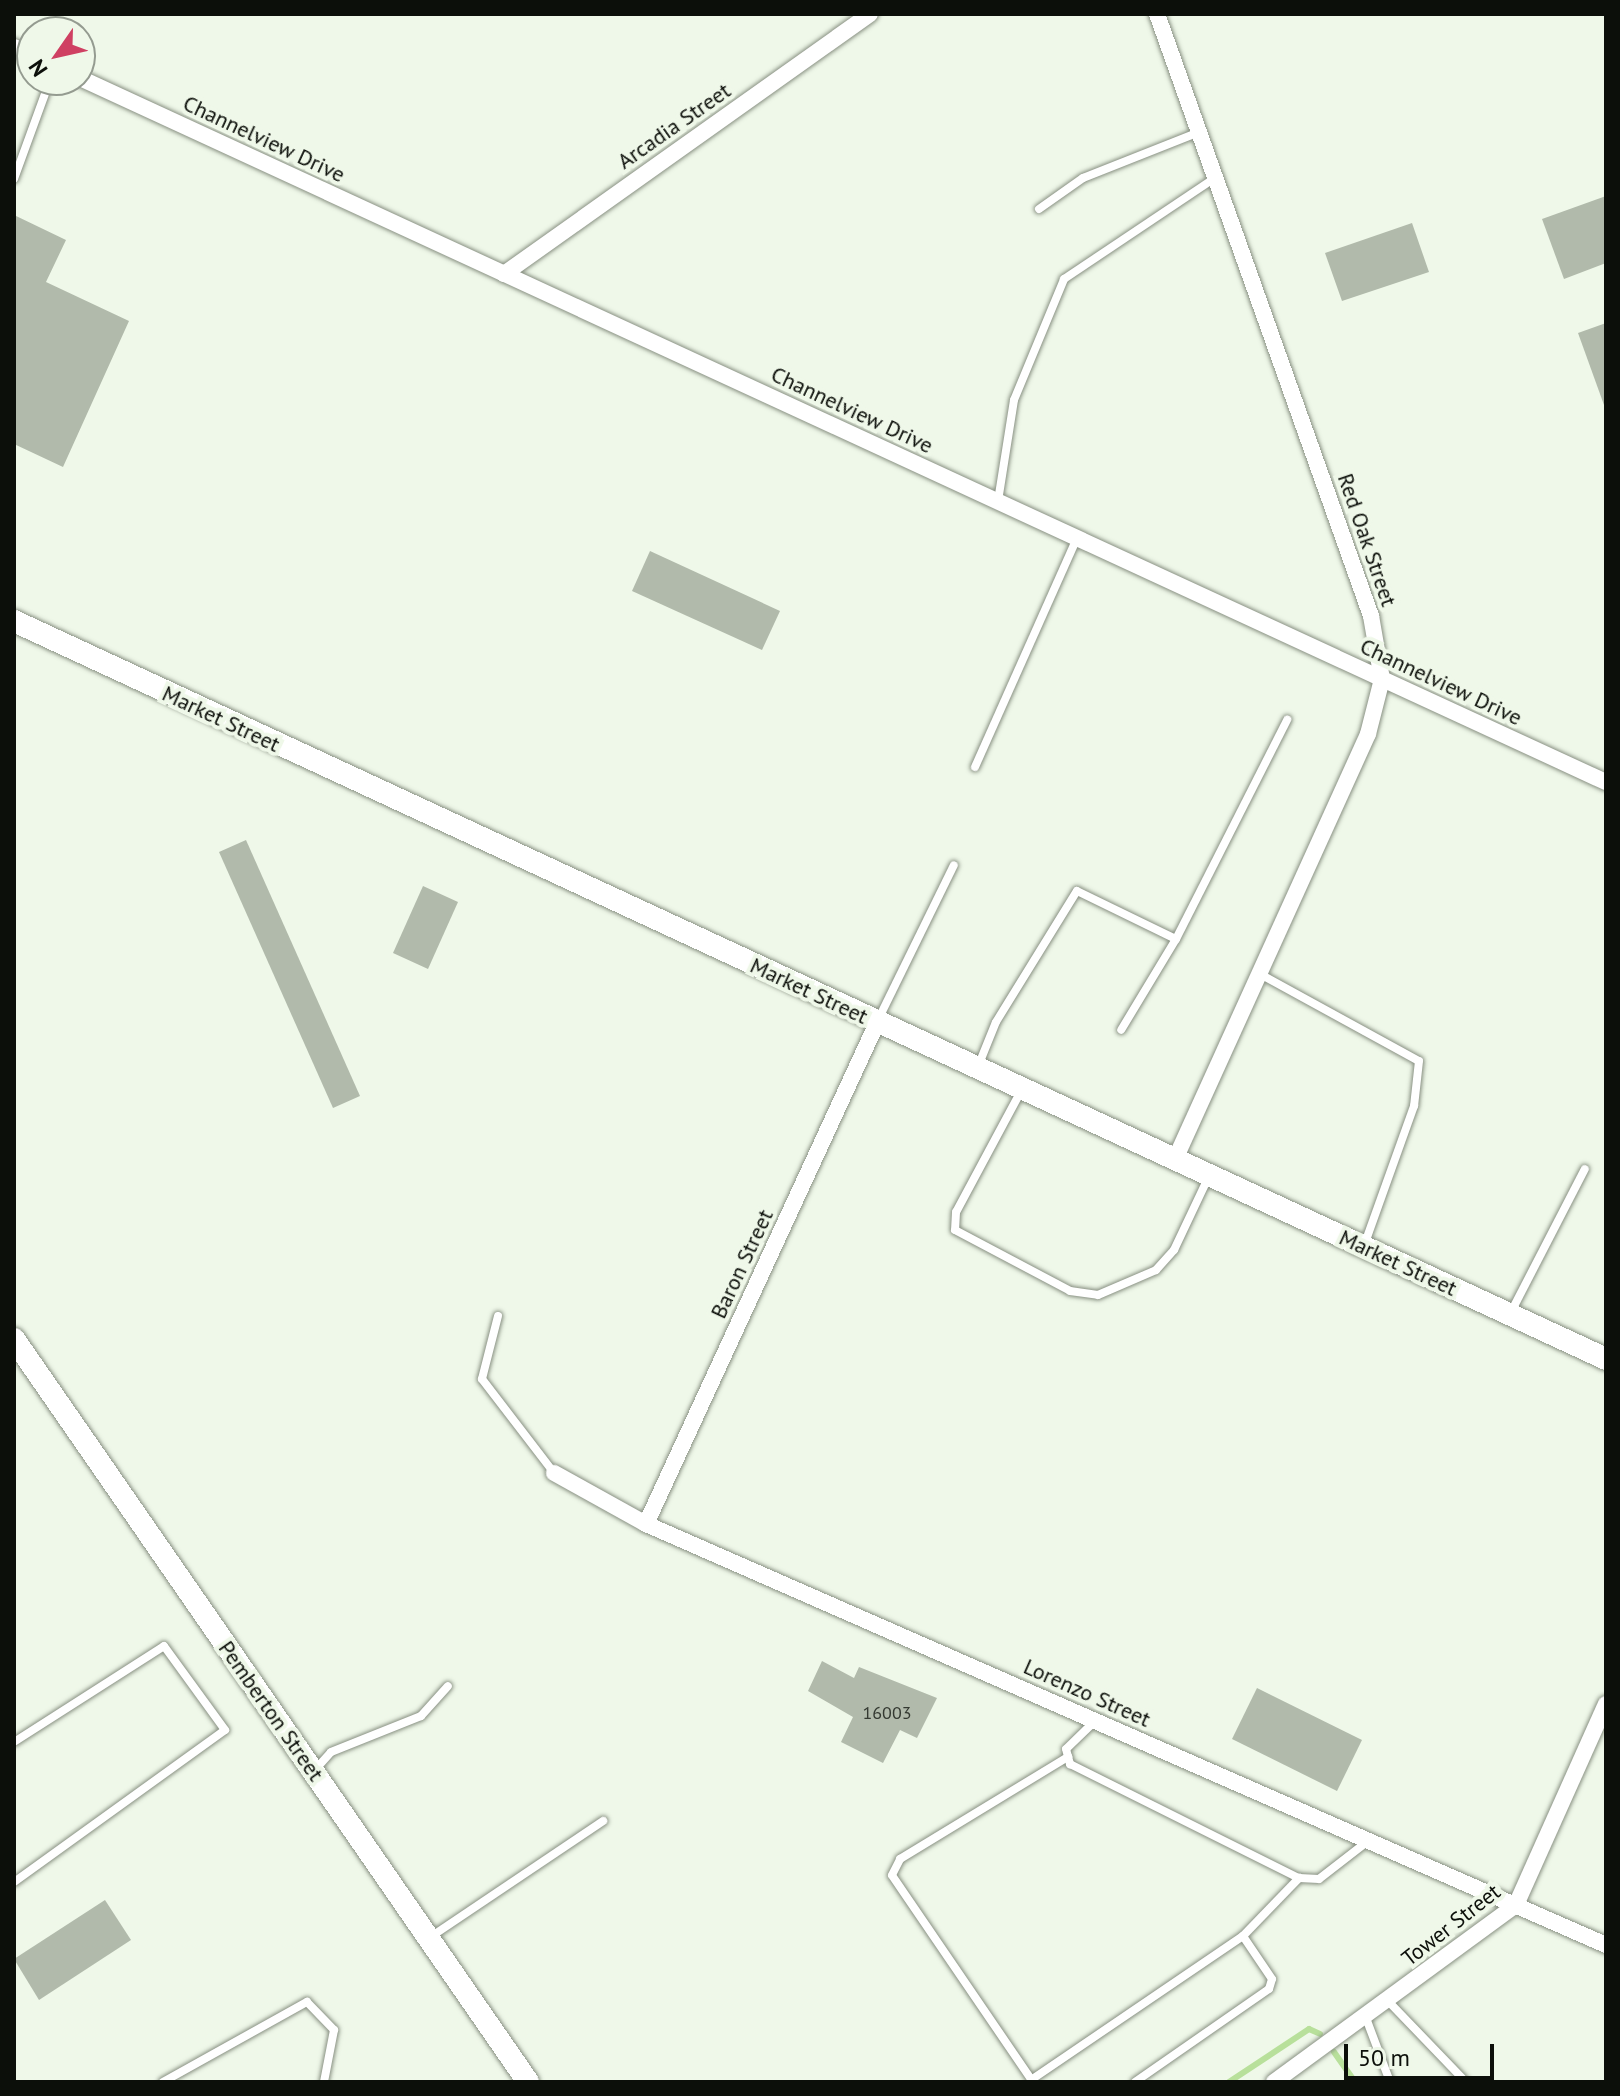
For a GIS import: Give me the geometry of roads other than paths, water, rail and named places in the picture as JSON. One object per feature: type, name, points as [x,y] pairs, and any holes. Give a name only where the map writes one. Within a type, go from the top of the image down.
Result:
[{"type":"street","name":"Arcadia Street","points":[[504,274],[870,14]]},
{"type":"street","name":"Red Oak Street","points":[[1157,14],[1371,616],[1382,679],[1368,734],[1175,1160]]},
{"type":"street","name":"Channelview Drive","points":[[96,85],[1606,782]]},
{"type":"street","name":"Market Street","points":[[14,621],[1606,1359]]},
{"type":"street","name":"Baron Street","points":[[646,1524],[877,1023]]},
{"type":"street","name":"Pemberton Street","points":[[14,1339],[528,2082]]},
{"type":"street","name":"Lorenzo Street","points":[[554,1473],[646,1524],[1606,1945]]},
{"type":"street","name":"Tower Street","points":[[1274,2082],[1366,2018],[1516,1905],[1606,1704]]},
{"type":"lane","points":[[14,179],[44,96]]},
{"type":"lane","points":[[1039,209],[1083,178],[1199,132]]},
{"type":"lane","points":[[998,502],[1014,400],[1064,279],[1215,178]]},
{"type":"lane","points":[[975,767],[1077,538]]},
{"type":"lane","points":[[1121,1030],[1176,939],[1287,720]]},
{"type":"lane","points":[[877,1023],[954,865]]},
{"type":"lane","points":[[977,1069],[996,1022],[1077,891],[1176,939]]},
{"type":"lane","points":[[1260,974],[1419,1061],[1414,1106],[1363,1247]]},
{"type":"lane","points":[[1022,1090],[956,1212],[955,1230],[1070,1291],[1098,1295],[1156,1270],[1174,1250],[1209,1175]]},
{"type":"lane","points":[[1509,1314],[1585,1169]]},
{"type":"lane","points":[[498,1316],[482,1379],[554,1473]]},
{"type":"lane","points":[[14,1742],[164,1646],[225,1730],[14,1882]]},
{"type":"lane","points":[[313,1772],[331,1752],[421,1716],[448,1686]]},
{"type":"lane","points":[[1095,1721],[1066,1749],[1070,1764],[1299,1878],[1319,1879],[1369,1840]]},
{"type":"lane","points":[[1068,1757],[900,1859],[892,1875],[1032,2081],[1243,1936],[1299,1878]]},
{"type":"lane","points":[[428,1938],[603,1821]]},
{"type":"lane","points":[[1135,2082],[1269,1989],[1272,1979],[1243,1936]]},
{"type":"lane","points":[[1388,2001],[1466,2082]]},
{"type":"lane","points":[[163,2082],[307,2002],[334,2030],[324,2082]]},
{"type":"lane","points":[[1366,2018],[1390,2082]]},
{"type":"waterway","points":[[1229,2082],[1309,2029],[1320,2034]]},
{"type":"waterway","points":[[1334,2052],[1355,2082]]}]
